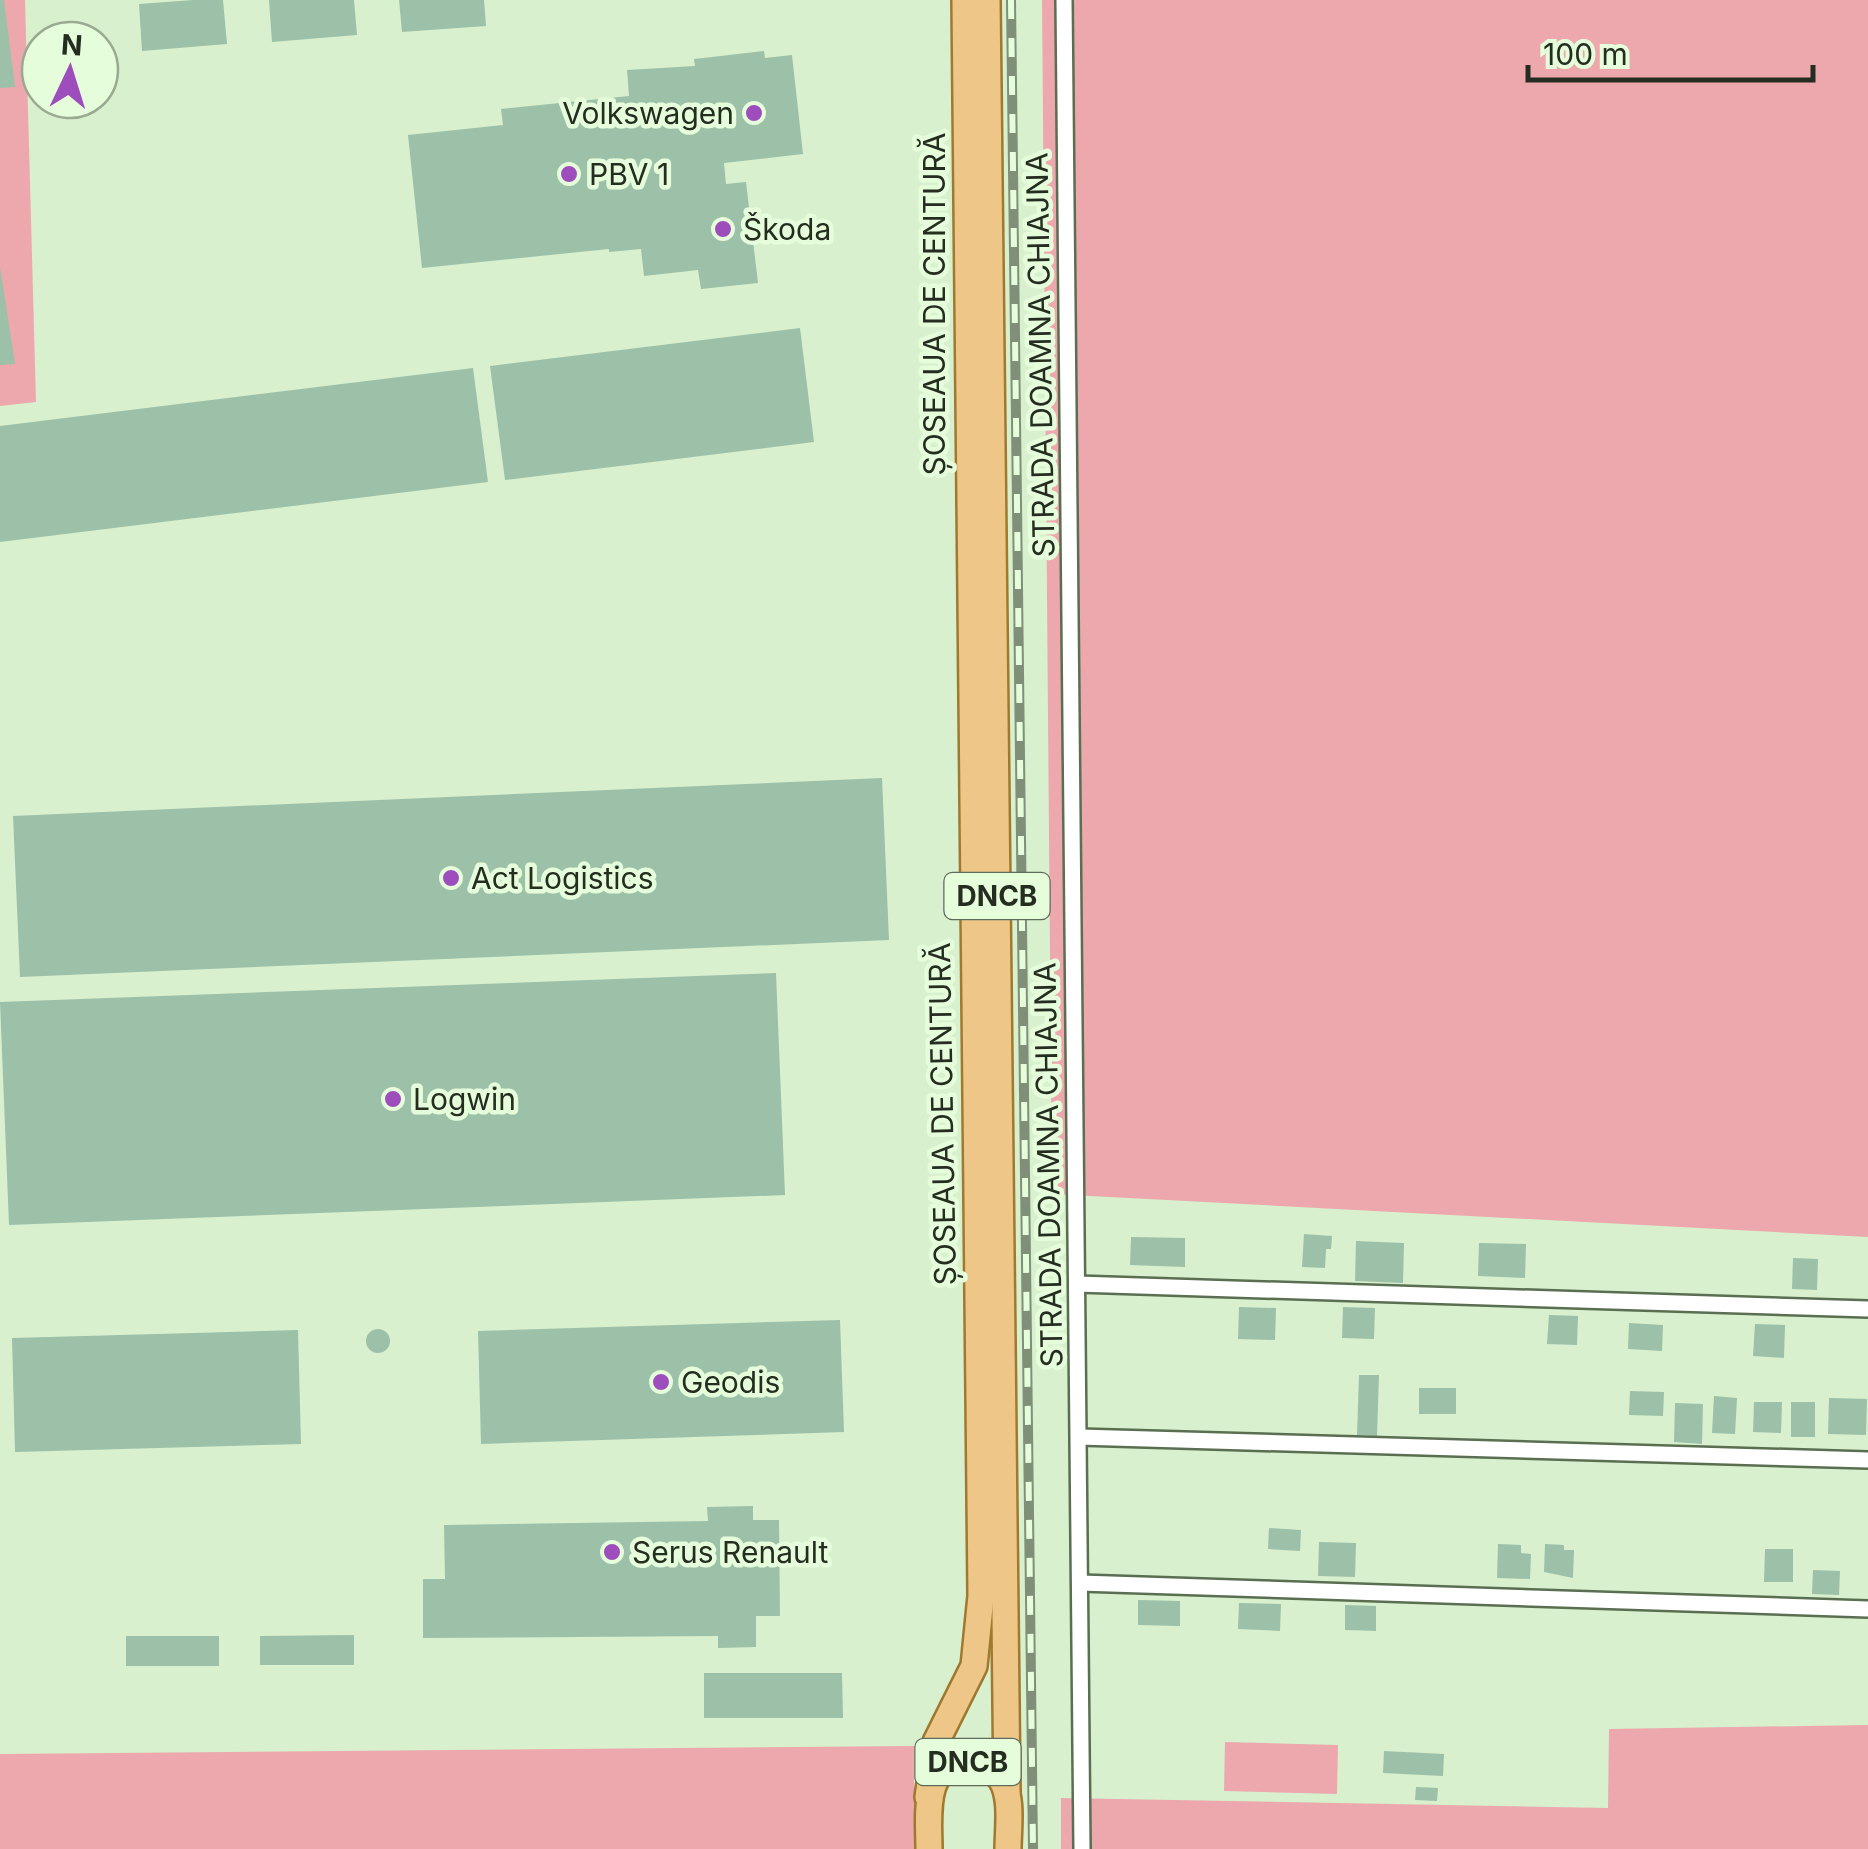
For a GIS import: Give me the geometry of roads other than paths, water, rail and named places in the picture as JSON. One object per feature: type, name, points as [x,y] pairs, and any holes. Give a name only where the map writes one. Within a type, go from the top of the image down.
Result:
[{"type":"main road","name":"ȘOSEAUA DE CENTURĂ","points":[[928,1797],[940,1733],[974,1666],[981,1561],[964,0]]},
{"type":"main road","name":"ȘOSEAUA DE CENTURĂ","points":[[987,0],[1007,1792]]},
{"type":"main road","name":"DNCB","points":[[929,1849],[928,1797],[932,1784],[940,1773],[966,1761],[992,1769],[1001,1779],[1007,1792],[1008,1849]]},
{"type":"street","name":"STRADA DOAMNA CHIAJNA","points":[[1064,0],[1082,1849]]},
{"type":"street","points":[[1077,1284],[1868,1309]]},
{"type":"street","points":[[1078,1438],[1868,1460]]},
{"type":"street","points":[[1080,1583],[1868,1609]]},
{"type":"railway","points":[[1011,0],[1033,1849]]},
{"type":"place","name":"Volkswagen","points":[[754,113]]},
{"type":"place","name":"PBV 1","points":[[569,174]]},
{"type":"place","name":"Škoda","points":[[723,229]]},
{"type":"place","name":"Act Logistics","points":[[451,878]]},
{"type":"place","name":"Logwin","points":[[393,1099]]},
{"type":"place","name":"Geodis","points":[[661,1382]]},
{"type":"place","name":"Serus Renault","points":[[612,1552]]}]
